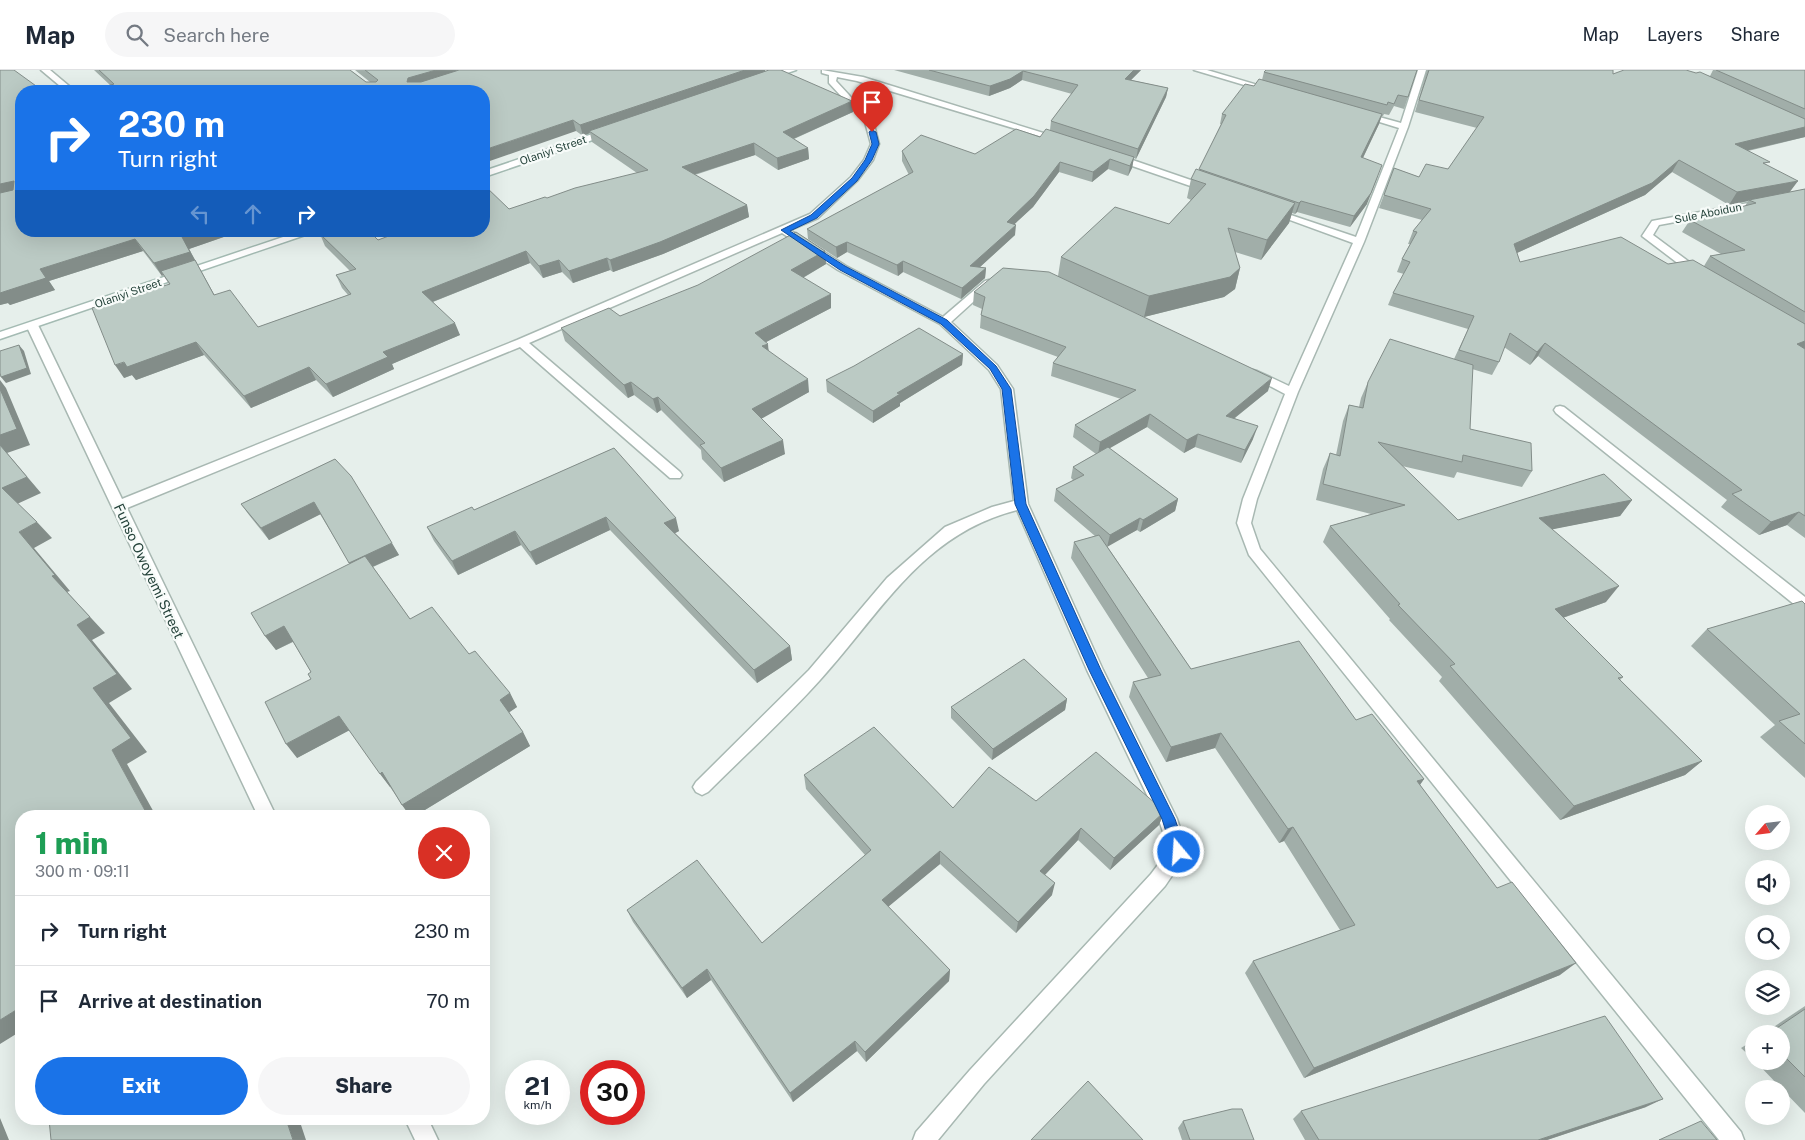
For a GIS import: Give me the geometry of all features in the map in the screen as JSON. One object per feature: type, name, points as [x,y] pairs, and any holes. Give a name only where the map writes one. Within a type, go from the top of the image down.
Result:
[{"type":"street","points":[[44,70],[63,85]]},
{"type":"street","points":[[760,81],[792,70]]},
{"type":"street","points":[[1198,70],[1282,94]]},
{"type":"street","points":[[1422,70],[1404,127],[1359,242],[1292,392],[1250,499],[1244,523],[1254,552],[1733,1140]]},
{"type":"street","points":[[828,72],[860,78],[1069,142]]},
{"type":"street","points":[[119,506],[521,342],[814,216],[854,179],[868,160],[876,144],[869,121],[832,81],[828,72]]},
{"type":"street","points":[[1348,112],[1404,127]]},
{"type":"street","name":"Olaniyi Street","points":[[490,172],[622,127]]},
{"type":"street","points":[[1107,154],[1219,193]]},
{"type":"street","name":"Sule Aboidun","points":[[1708,280],[1684,265],[1647,236],[1656,223],[1768,202]]},
{"type":"street","points":[[1265,209],[1359,242]]},
{"type":"street","points":[[785,230],[842,268],[944,322],[993,368],[1007,389],[1021,504],[1095,670],[1168,819],[1179,852],[1158,880],[977,1077],[924,1140]]},
{"type":"street","name":"Olaniyi Street","points":[[0,336],[294,237]]},
{"type":"street","points":[[944,322],[996,276]]},
{"type":"street","name":"Funso Owoyemi Street","points":[[32,325],[264,810]]},
{"type":"street","points":[[521,342],[676,475]]},
{"type":"street","points":[[1238,367],[1292,392]]},
{"type":"street","points":[[1560,410],[1805,605]]},
{"type":"street","points":[[702,787],[815,675],[892,582],[950,531],[997,510],[1021,504]]},
{"type":"street","points":[[419,1125],[427,1140]]},
{"type":"building","points":[[0,70],[14,70],[35,85],[15,85],[15,237],[182,237],[190,252],[154,263],[135,239],[40,269],[46,278],[0,293],[0,193],[13,190],[14,181],[0,184]]},
{"type":"building","points":[[99,70],[350,70],[366,82],[376,82],[378,80],[365,70],[436,70],[408,78],[407,82],[421,82],[459,70],[745,70],[580,125],[573,120],[490,148],[490,85],[111,85],[114,84]]},
{"type":"building","points":[[769,70],[781,70],[852,101],[783,132],[808,148],[777,158],[754,143],[682,167],[747,205],[660,242],[610,260],[607,258],[569,271],[559,260],[539,266],[526,251],[422,292],[455,323],[383,352],[388,357],[326,384],[309,367],[244,396],[196,342],[127,367],[124,362],[115,365],[92,308],[170,284],[161,271],[195,260],[214,295],[230,290],[258,327],[351,294],[336,275],[356,269],[323,237],[375,237],[378,240],[386,237],[490,237],[490,191],[509,209],[575,188],[648,170],[589,131]]},
{"type":"building","points":[[929,70],[1134,70],[1125,79],[1168,88],[1138,149],[1051,121],[1078,85],[1023,71],[1010,79],[990,86]]},
{"type":"building","points":[[1266,70],[1417,70],[1408,97],[1398,95],[1394,104],[1388,102],[1387,105],[1264,72]]},
{"type":"building","points":[[1429,70],[1613,70],[1613,74],[1624,70],[1686,70],[1696,73],[1700,72],[1805,119],[1805,127],[1735,144],[1770,162],[1763,163],[1798,181],[1737,192],[1679,160],[1652,183],[1514,244],[1520,262],[1621,237],[1668,264],[1693,260],[1805,324],[1805,341],[1797,344],[1805,349],[1805,516],[1799,512],[1771,522],[1732,494],[1742,490],[1545,343],[1537,352],[1510,333],[1499,362],[1459,350],[1474,316],[1393,293],[1410,262],[1402,259],[1417,232],[1413,231],[1431,209],[1384,195],[1394,168],[1419,177],[1426,164],[1448,169],[1484,117],[1419,100]]},
{"type":"building","points":[[1716,70],[1805,70],[1805,109]]},
{"type":"building","points":[[1259,79],[1382,114],[1361,157],[1382,165],[1371,193],[1354,216],[1301,201],[1299,203],[1199,169],[1226,115],[1222,114],[1245,84],[1254,86]]},
{"type":"building","points":[[1016,129],[1040,137],[1046,129],[1134,157],[1130,166],[1110,159],[1093,172],[1060,162],[1034,196],[1007,222],[1016,225],[970,266],[986,268],[962,288],[903,261],[897,265],[847,242],[836,247],[807,229],[913,172],[902,151],[921,135],[975,154]]},
{"type":"building","points":[[1196,169],[1295,203],[1267,240],[1228,228],[1240,268],[1230,277],[1149,296],[1061,257],[1115,207],[1169,224],[1206,184],[1191,179]]},
{"type":"building","points":[[1805,189],[1805,312],[1710,256],[1745,250],[1690,220],[1756,203],[1749,200]]},
{"type":"building","points":[[796,232],[825,251],[791,270],[831,294],[755,333],[768,344],[762,346],[808,379],[752,409],[783,440],[721,468],[700,445],[705,443],[658,397],[653,399],[631,382],[624,385],[561,328],[609,308],[620,316],[698,285]]},
{"type":"building","points":[[1003,268],[1049,272],[1272,378],[1226,416],[1258,426],[1245,450],[1198,434],[1187,440],[1150,414],[1100,442],[1075,425],[1136,390],[1053,363],[1066,347],[981,315],[985,297],[974,292]]},
{"type":"building","points":[[919,328],[963,354],[897,393],[900,394],[873,411],[826,380],[854,366]]},
{"type":"building","points":[[1390,339],[1473,365],[1470,429],[1531,443],[1532,471],[1463,455],[1462,462],[1378,442],[1458,520],[1604,474],[1632,500],[1539,518],[1619,586],[1555,609],[1623,677],[1618,678],[1702,761],[1574,806],[1450,666],[1455,664],[1398,605],[1400,604],[1330,526],[1405,505],[1323,484],[1330,453],[1340,456],[1349,405],[1363,408],[1368,382]]},
{"type":"building","points":[[19,345],[27,368],[1,377],[0,351]]},
{"type":"building","points":[[0,389],[17,429],[0,435]]},
{"type":"building","points":[[0,445],[27,477],[2,488],[37,522],[19,532],[55,575],[52,576],[90,617],[77,625],[117,674],[93,688],[131,738],[112,750],[145,810],[15,810],[15,1011],[0,1020]]},
{"type":"building","points":[[1108,447],[1178,499],[1143,520],[1140,518],[1110,535],[1056,489],[1084,475],[1073,467]]},
{"type":"building","points":[[614,448],[676,518],[664,523],[790,646],[754,670],[606,517],[530,552],[515,531],[452,561],[427,527],[472,507],[474,510]]},
{"type":"building","points":[[335,459],[351,476],[392,543],[349,563],[314,502],[261,528],[241,504]]},
{"type":"building","points":[[1099,535],[1191,669],[1299,641],[1356,720],[1372,714],[1424,779],[1417,781],[1497,888],[1512,882],[1576,963],[1314,1068],[1253,961],[1355,925],[1293,827],[1288,829],[1221,733],[1171,747],[1133,682],[1161,675],[1074,542]]},
{"type":"building","points":[[365,556],[410,619],[432,607],[469,654],[475,651],[510,693],[500,700],[523,732],[402,805],[382,772],[380,774],[339,716],[286,744],[265,702],[311,679],[308,674],[311,672],[284,626],[265,636],[251,613]]},
{"type":"building","points":[[1802,601],[1805,604],[1805,744],[1779,721],[1800,714],[1707,629]]},
{"type":"building","points":[[1024,659],[1067,699],[993,749],[951,707]]},
{"type":"building","points":[[874,727],[953,808],[989,767],[1036,801],[1096,752],[1164,812],[1114,858],[1081,828],[1040,871],[1055,883],[1018,922],[940,851],[882,900],[950,970],[865,1052],[855,1041],[790,1093],[707,969],[682,988],[627,910],[697,860],[762,943],[871,850],[804,775]]},
{"type":"building","points":[[1805,1009],[1805,1077],[1790,1062],[1790,1025],[1781,1025]]},
{"type":"building","points":[[1605,1016],[1663,1099],[1538,1140],[1319,1140],[1301,1111]]},
{"type":"building","points":[[1088,1081],[1143,1140],[1031,1140]]},
{"type":"building","points":[[1232,1109],[1242,1109],[1254,1140],[1190,1140],[1183,1121]]},
{"type":"building","points":[[1701,1121],[1717,1140],[1659,1140]]},
{"type":"building","points":[[50,1125],[288,1125],[293,1140],[51,1140]]},
{"type":"route","points":[[872,132],[876,144],[868,160],[854,179],[814,216],[785,230],[842,268],[944,322],[993,368],[1007,389],[1021,504],[1095,670],[1168,819],[1179,852]]}]
